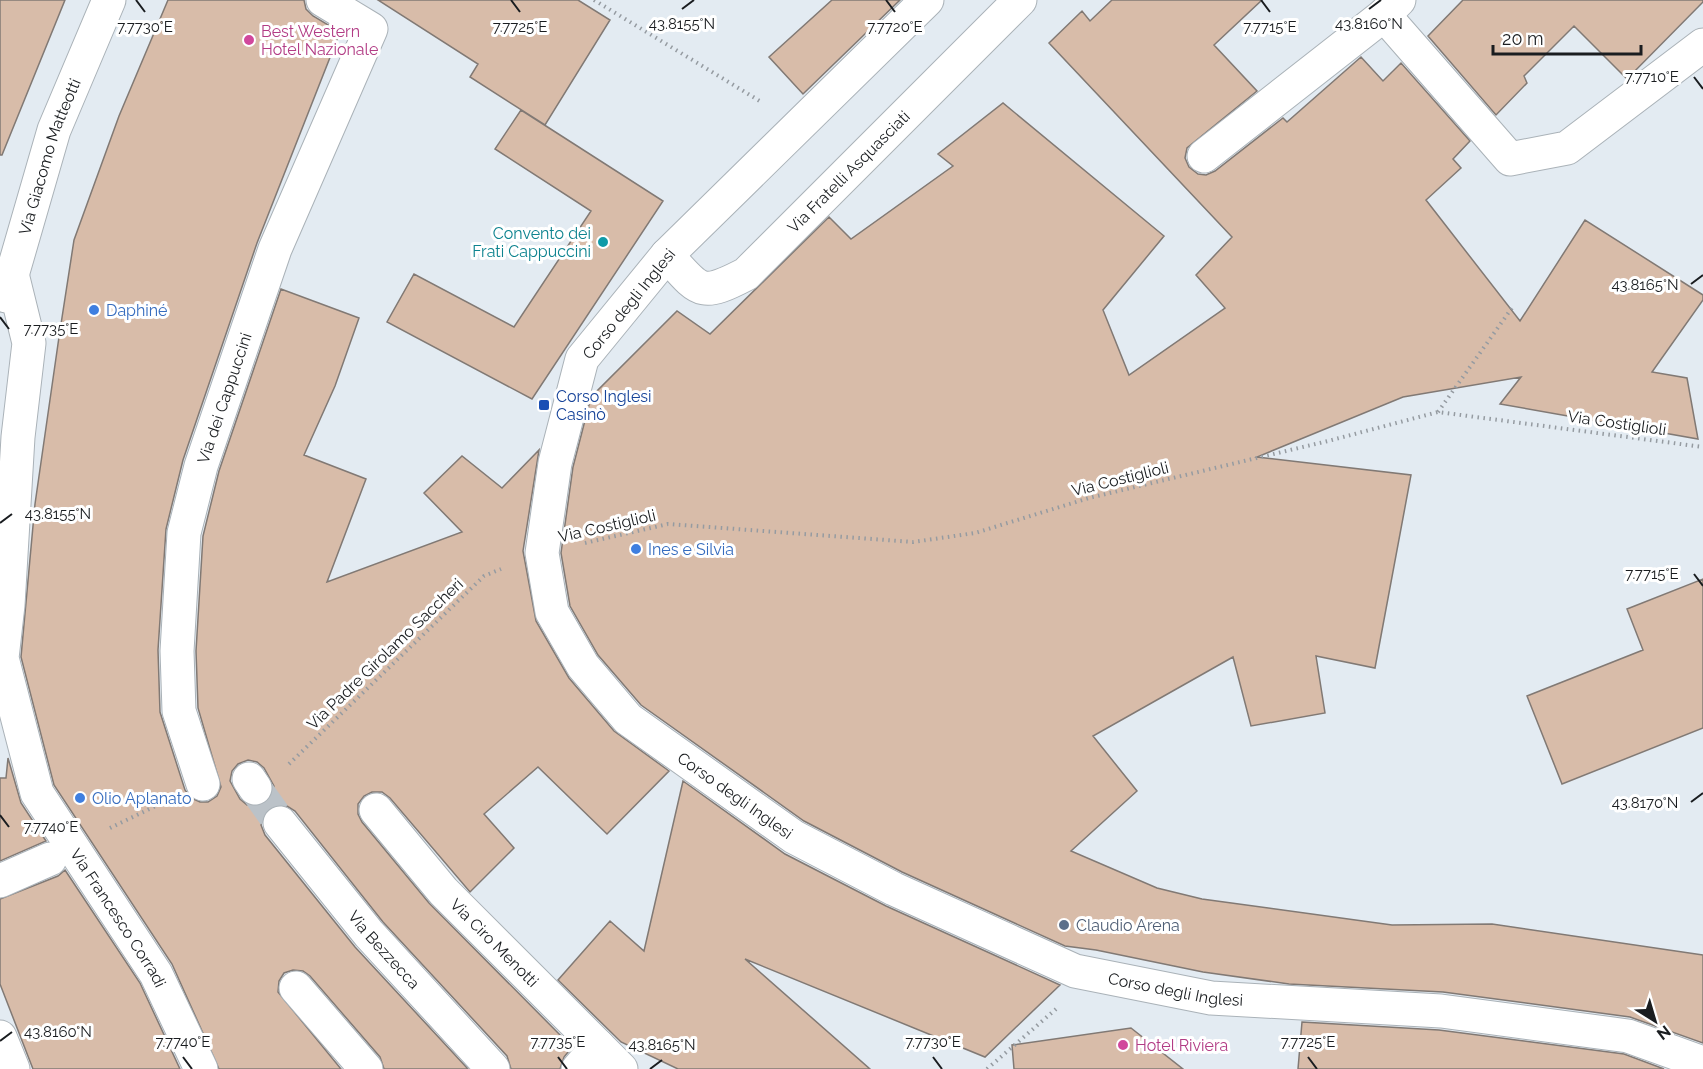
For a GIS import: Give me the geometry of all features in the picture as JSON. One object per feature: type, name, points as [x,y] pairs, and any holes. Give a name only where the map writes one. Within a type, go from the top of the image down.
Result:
[{"type":"street","name":"Via Giacomo Matteotti","points":[[0,318],[54,130],[109,0]]},
{"type":"street","name":"Via dei Cappuccini","points":[[203,784],[179,711],[177,651],[183,533],[201,465],[275,249],[371,29],[323,0]]},
{"type":"street","name":"Corso degli Inglesi","points":[[927,0],[667,255],[582,359],[555,463],[542,553],[552,612],[583,666],[628,719],[794,837],[894,889],[1075,971],[1211,998],[1441,1011],[1628,1036],[1703,1063]]},
{"type":"street","name":"Via Fratelli Asquasciati","points":[[667,255],[694,286],[717,289],[746,274],[1020,0]]},
{"type":"street","points":[[1204,156],[1392,8],[1510,159],[1566,148],[1703,45]]},
{"type":"street","name":"Via Francesco Corradi","points":[[12,274],[29,342],[18,437],[8,605],[2,658],[37,793],[71,849],[156,974],[204,1057]]},
{"type":"street","name":"Via Ciro Menotti","points":[[376,810],[588,1058],[621,1069]]},
{"type":"street","name":"Via Bezzecca","points":[[280,823],[369,934],[493,1069]]},
{"type":"street","points":[[0,881],[71,849]]},
{"type":"street","points":[[296,988],[366,1069]]},
{"type":"street","points":[[0,1037],[13,1069]]},
{"type":"path","points":[[594,0],[768,106]]},
{"type":"path","points":[[1438,412],[1514,305]]},
{"type":"path","name":"Via Costiglioli","points":[[542,553],[668,524],[913,542],[975,533],[1089,498],[1328,441],[1438,412],[1703,447]]},
{"type":"path","name":"Via Padre Girolamo Saccheri","points":[[252,783],[286,766],[484,576],[542,553]]},
{"type":"path","points":[[71,849],[203,784]]},
{"type":"path","points":[[987,1069],[1095,975]]},
{"type":"building","points":[[0,0],[65,0],[2,155],[0,155]]},
{"type":"building","points":[[168,0],[304,0],[306,9],[313,16],[340,32],[257,243],[183,460],[166,529],[158,650],[160,712],[185,790],[191,798],[200,802],[208,802],[217,796],[221,787],[198,708],[196,651],[203,536],[219,471],[281,289],[359,318],[335,386],[304,455],[366,479],[327,582],[462,532],[424,493],[462,456],[502,488],[539,450],[523,551],[536,621],[569,678],[614,731],[669,771],[607,834],[538,767],[484,814],[514,848],[470,892],[390,798],[382,792],[372,792],[364,796],[358,804],[358,814],[362,822],[429,903],[572,1047],[564,1057],[560,1069],[511,1069],[507,1056],[383,922],[295,811],[278,804],[269,808],[263,816],[261,825],[265,835],[355,947],[468,1069],[384,1069],[380,1057],[310,976],[303,971],[293,970],[284,973],[279,981],[278,992],[341,1069],[219,1069],[172,964],[54,785],[21,657],[35,504],[74,240],[119,116]],"holes":[[[248,760],[257,762],[264,768],[274,786],[271,797],[266,803],[257,807],[247,805],[240,799],[230,781],[232,771],[238,764]]]},
{"type":"building","points":[[378,0],[578,0],[610,20],[545,125],[470,77],[478,64]]},
{"type":"building","points":[[832,0],[900,0],[803,94],[769,57]]},
{"type":"building","points":[[1112,0],[1262,0],[1214,45],[1257,91],[1187,148],[1185,158],[1189,167],[1198,174],[1206,175],[1215,171],[1283,118],[1287,122],[1361,57],[1383,81],[1401,63],[1470,141],[1453,159],[1461,168],[1426,200],[1520,321],[1585,220],[1703,295],[1703,300],[1652,372],[1687,378],[1698,439],[1500,404],[1521,377],[1403,397],[1257,457],[1411,475],[1375,668],[1316,656],[1325,713],[1251,726],[1233,657],[1093,736],[1137,791],[1071,851],[1157,888],[1202,899],[1392,925],[1492,924],[1703,955],[1703,1043],[1630,1017],[1443,992],[1289,984],[1203,972],[1096,950],[1065,946],[902,872],[804,821],[641,705],[598,655],[570,606],[561,553],[573,467],[591,397],[677,311],[710,334],[829,217],[851,239],[953,166],[938,154],[1003,103],[1164,236],[1103,310],[1129,375],[1225,308],[1196,275],[1232,237],[1049,43],[1082,11],[1090,21]]},
{"type":"building","points":[[1463,0],[1703,0],[1703,2],[1627,79],[1574,26],[1524,76],[1527,83],[1496,115],[1428,36]]},
{"type":"building","name":"Convento dei Frati Cappuccini","points":[[521,110],[663,201],[532,399],[387,322],[414,274],[514,327],[591,211],[495,149]]},
{"type":"building","points":[[1703,579],[1703,728],[1562,784],[1527,696],[1643,650],[1627,609]]},
{"type":"building","points":[[8,758],[21,803],[46,841],[0,861],[0,778],[6,778]]},
{"type":"building","points":[[683,781],[785,854],[886,906],[1060,985],[985,1057],[745,959],[870,1069],[678,1069],[621,1042],[558,980],[610,921],[644,951]]},
{"type":"building","points":[[65,870],[140,983],[180,1069],[33,1069],[0,984],[0,899],[58,876]]},
{"type":"building","points":[[1302,1022],[1439,1030],[1624,1054],[1664,1069],[1298,1069]]},
{"type":"building","points":[[1131,1028],[1183,1069],[1014,1069],[1012,1045]]},
{"type":"tunnel","points":[[255,788],[280,823]]},
{"type":"place","name":"Best Western Hotel Nazionale","points":[[249,40]]},
{"type":"place","name":"Convento dei Frati Cappuccini","points":[[603,242]]},
{"type":"place","name":"Daphiné","points":[[94,310]]},
{"type":"place","name":"Corso Inglesi Casinò","points":[[544,405]]},
{"type":"place","name":"Ines e Silvia","points":[[636,549]]},
{"type":"place","name":"Olio Aplanato","points":[[80,798]]},
{"type":"place","name":"Claudio Arena","points":[[1064,925]]},
{"type":"place","name":"Hotel Riviera","points":[[1123,1045]]}]
